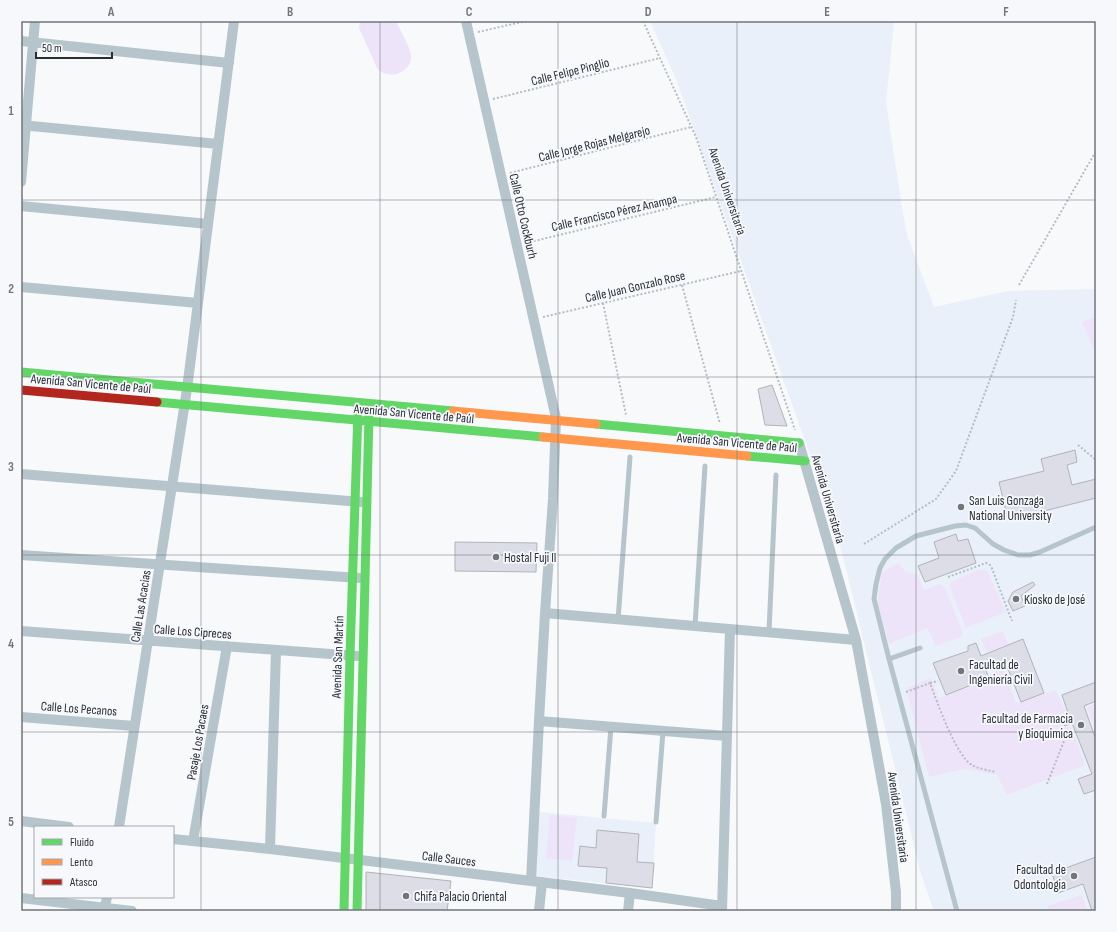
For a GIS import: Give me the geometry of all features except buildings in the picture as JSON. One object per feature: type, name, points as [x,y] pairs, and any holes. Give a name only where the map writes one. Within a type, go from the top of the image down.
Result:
[{"type":"street","points":[[21,182],[35,21]]},
{"type":"street","name":"Calle Las Acacias","points":[[119,826],[187,389],[234,21]]},
{"type":"street","name":"Calle Otto Cockburh","points":[[466,21],[556,418],[553,498],[545,613],[531,881]]},
{"type":"street","points":[[21,41],[229,64]]},
{"type":"street","points":[[21,125],[218,144]]},
{"type":"street","points":[[21,206],[208,224]]},
{"type":"street","points":[[21,287],[198,304]]},
{"type":"street","name":"Avenida San Vicente de Paúl","points":[[21,372],[799,443]]},
{"type":"street","name":"Avenida San Vicente de Paúl","points":[[21,390],[805,461]]},
{"type":"street","name":"Avenida San Martín","points":[[344,911],[358,403]]},
{"type":"street","name":"Avenida San Martín","points":[[357,911],[369,404]]},
{"type":"street","name":"Avenida Universitaria","points":[[799,443],[856,640],[886,804],[896,892],[896,911]]},
{"type":"street","points":[[21,474],[367,503]]},
{"type":"street","points":[[21,555],[365,579]]},
{"type":"street","points":[[545,613],[856,640]]},
{"type":"street","points":[[722,908],[730,629]]},
{"type":"street","name":"Calle Los Cipreces","points":[[21,631],[363,656]]},
{"type":"street","name":"Pasaje Los Pacaes","points":[[193,841],[227,646]]},
{"type":"street","points":[[270,849],[276,650]]},
{"type":"street","name":"Calle Los Pecanos","points":[[21,717],[134,726]]},
{"type":"street","points":[[539,721],[727,736]]},
{"type":"street","points":[[21,821],[61,826]]},
{"type":"street","name":"Calle Sauces","points":[[174,839],[270,849],[630,893],[722,908]]},
{"type":"street","points":[[539,911],[542,882]]},
{"type":"street","points":[[628,911],[630,893]]},
{"type":"street","points":[[21,898],[132,911]]},
{"type":"street","points":[[105,909],[107,898]]},
{"type":"lane","points":[[618,620],[630,457]]},
{"type":"lane","points":[[695,626],[705,466]]},
{"type":"lane","points":[[769,632],[776,475]]},
{"type":"lane","points":[[957,911],[898,695],[874,599],[880,568],[885,559],[896,548],[916,536],[955,526],[966,525],[975,528],[993,544],[1018,555],[1030,555],[1040,552],[1096,527]]},
{"type":"lane","points":[[889,659],[920,648]]},
{"type":"lane","points":[[604,816],[611,727]]},
{"type":"lane","points":[[656,822],[663,731]]},
{"type":"path","points":[[469,34],[526,21]]},
{"type":"path","name":"Avenida Universitaria","points":[[643,21],[696,137],[799,443]]},
{"type":"path","name":"Calle Felipe Pinglio","points":[[484,101],[660,58]]},
{"type":"path","name":"Calle Jorge Rojas Melgarejo","points":[[501,176],[691,127]]},
{"type":"path","points":[[1019,285],[1096,151]]},
{"type":"path","name":"Calle Francisco Pérez Anampa","points":[[517,245],[716,197]]},
{"type":"path","name":"Calle Juan Gonzalo Rose","points":[[533,319],[741,271]]},
{"type":"path","points":[[682,284],[723,436]]},
{"type":"path","points":[[864,544],[936,499],[956,471],[1013,317],[1016,300]]},
{"type":"path","points":[[602,303],[628,427]]},
{"type":"path","points":[[1078,445],[1096,460]]},
{"type":"path","points":[[948,577],[989,564],[1012,621]]},
{"type":"path","points":[[898,695],[938,681]]},
{"type":"path","points":[[930,684],[954,741],[965,760],[971,765],[995,772]]},
{"type":"path","points":[[1047,784],[1068,731]]},
{"type":"shaded area","points":[[360,21],[396,21],[411,55],[411,61],[404,70],[398,73],[387,74],[381,72],[377,68],[359,28]]},
{"type":"shaded area","name":"San Luis Gonzaga National University","points":[[650,21],[897,21],[894,23],[886,102],[907,235],[934,307],[1008,291],[1096,289],[1096,911],[934,911],[921,874],[842,553],[812,460],[676,79]]},
{"type":"shaded area","points":[[1096,316],[1096,354],[1082,322]]},
{"type":"shaded area","points":[[898,563],[906,572],[918,575],[924,590],[940,584],[945,588],[963,633],[961,637],[936,646],[927,628],[889,644],[877,603],[882,573]]},
{"type":"shaded area","points":[[980,569],[987,571],[1006,612],[966,628],[950,587],[951,582]]},
{"type":"shaded area","points":[[1003,631],[1008,644],[987,652],[981,639]]},
{"type":"shaded area","points":[[1001,662],[1016,703],[1056,690],[1066,712],[1058,718],[1064,728],[1071,726],[1085,765],[1007,795],[997,775],[964,769],[929,777],[906,688],[931,678],[939,698],[996,677],[992,664]]},
{"type":"shaded area","points":[[1096,704],[1096,733],[1087,707]]},
{"type":"shaded area","points":[[539,812],[656,823],[652,888],[535,876]]},
{"type":"shaded area","points":[[550,815],[577,818],[572,861],[546,858]]},
{"type":"shaded area","points":[[1082,895],[1087,911],[1049,911],[1047,906]]},
{"type":"traffic: fast","points":[[21,372],[453,411]]},
{"type":"traffic: fast","points":[[157,402],[543,437]]},
{"type":"traffic: fast","points":[[344,911],[358,411]]},
{"type":"traffic: fast","points":[[357,911],[369,414]]},
{"type":"traffic: fast","points":[[596,424],[799,443]]},
{"type":"traffic: fast","points":[[747,456],[805,461]]},
{"type":"traffic: slow","points":[[453,411],[596,424]]},
{"type":"traffic: slow","points":[[543,437],[747,456]]},
{"type":"traffic: jam","points":[[21,390],[157,402]]},
{"type":"place","name":"San Luis Gonzaga National University","points":[[961,507]]},
{"type":"place","name":"Hostal Fuji II","points":[[496,557]]},
{"type":"place","name":"Kiosko de José","points":[[1016,599]]},
{"type":"place","name":"Facultad de Ingeniería Civil","points":[[961,671]]},
{"type":"place","name":"Facultad de Farmacia y Bioquimica","points":[[1081,725]]},
{"type":"place","name":"Facultad de Odontologia","points":[[1074,876]]},
{"type":"place","name":"Chifa Palacio Oriental","points":[[406,896]]}]
